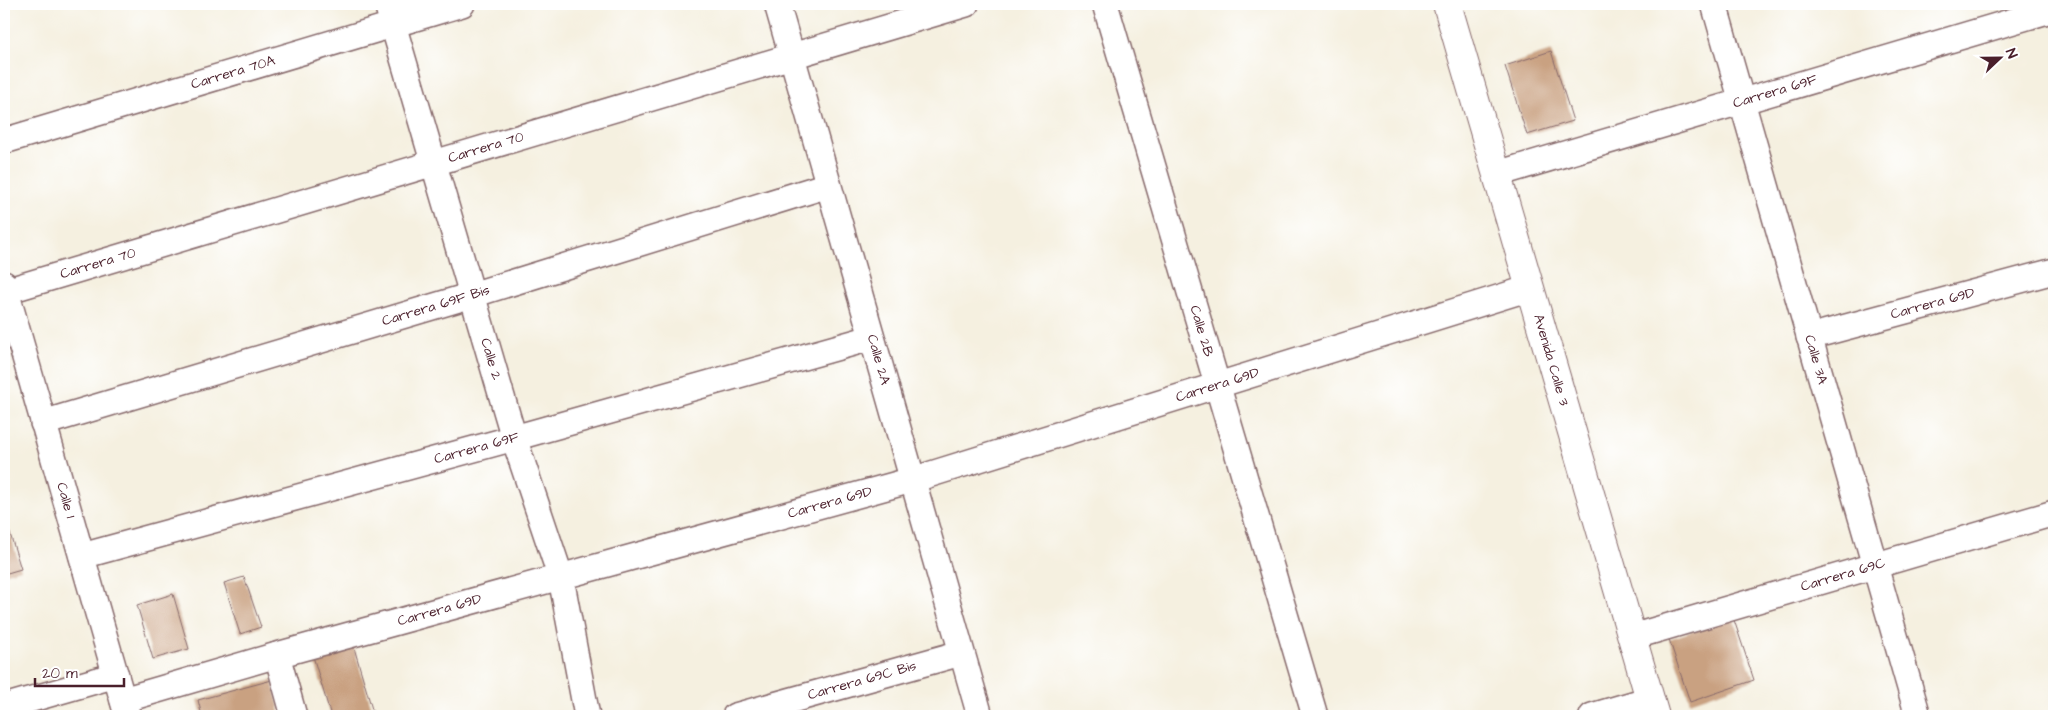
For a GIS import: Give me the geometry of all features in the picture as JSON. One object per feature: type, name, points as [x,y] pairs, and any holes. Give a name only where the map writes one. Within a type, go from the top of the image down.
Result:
[{"type":"street","name":"Carrera 70A","points":[[4,141],[390,14],[462,4]]},
{"type":"street","name":"Calle 2A","points":[[777,4],[980,716]]},
{"type":"street","name":"Carrera 70","points":[[5,288],[966,4]]},
{"type":"street","name":"Calle 2B","points":[[1105,4],[1314,716]]},
{"type":"street","name":"Avenida Calle 3","points":[[1448,4],[1652,708]]},
{"type":"street","name":"Calle 3A","points":[[1714,4],[1918,716]]},
{"type":"street","name":"Carrera 69F","points":[[1497,174],[2054,9]]},
{"type":"street","name":"Calle 2","points":[[390,14],[514,438],[561,578],[587,716]]},
{"type":"street","name":"Carrera 69F Bis","points":[[43,422],[472,295],[828,185]]},
{"type":"street","name":"Carrera 69D","points":[[1809,337],[2054,271]]},
{"type":"street","name":"Calle 1","points":[[5,288],[125,708]]},
{"type":"street","name":"Carrera 69D","points":[[125,708],[277,655],[912,480],[1530,288]]},
{"type":"street","name":"Carrera 69F","points":[[82,556],[871,338]]},
{"type":"street","name":"Carrera 69C","points":[[1632,636],[2054,512]]},
{"type":"street","name":"Carrera 69C Bis","points":[[736,716],[961,653]]},
{"type":"street","points":[[277,655],[294,716]]},
{"type":"street","points":[[4,707],[116,674]]},
{"type":"street","points":[[1592,716],[1652,708]]},
{"type":"building","points":[[1551,51],[1573,121],[1527,135],[1505,66]]},
{"type":"building","points":[[7,524],[21,569],[4,574],[4,525]]},
{"type":"building","points":[[244,577],[261,627],[240,634],[224,583]]},
{"type":"building","points":[[173,594],[189,649],[153,659],[137,605]]},
{"type":"building","points":[[1733,617],[1754,680],[1690,702],[1669,639]]},
{"type":"building","points":[[352,641],[374,716],[331,716],[312,653]]},
{"type":"building","points":[[272,680],[281,715],[202,716],[198,700]]}]
